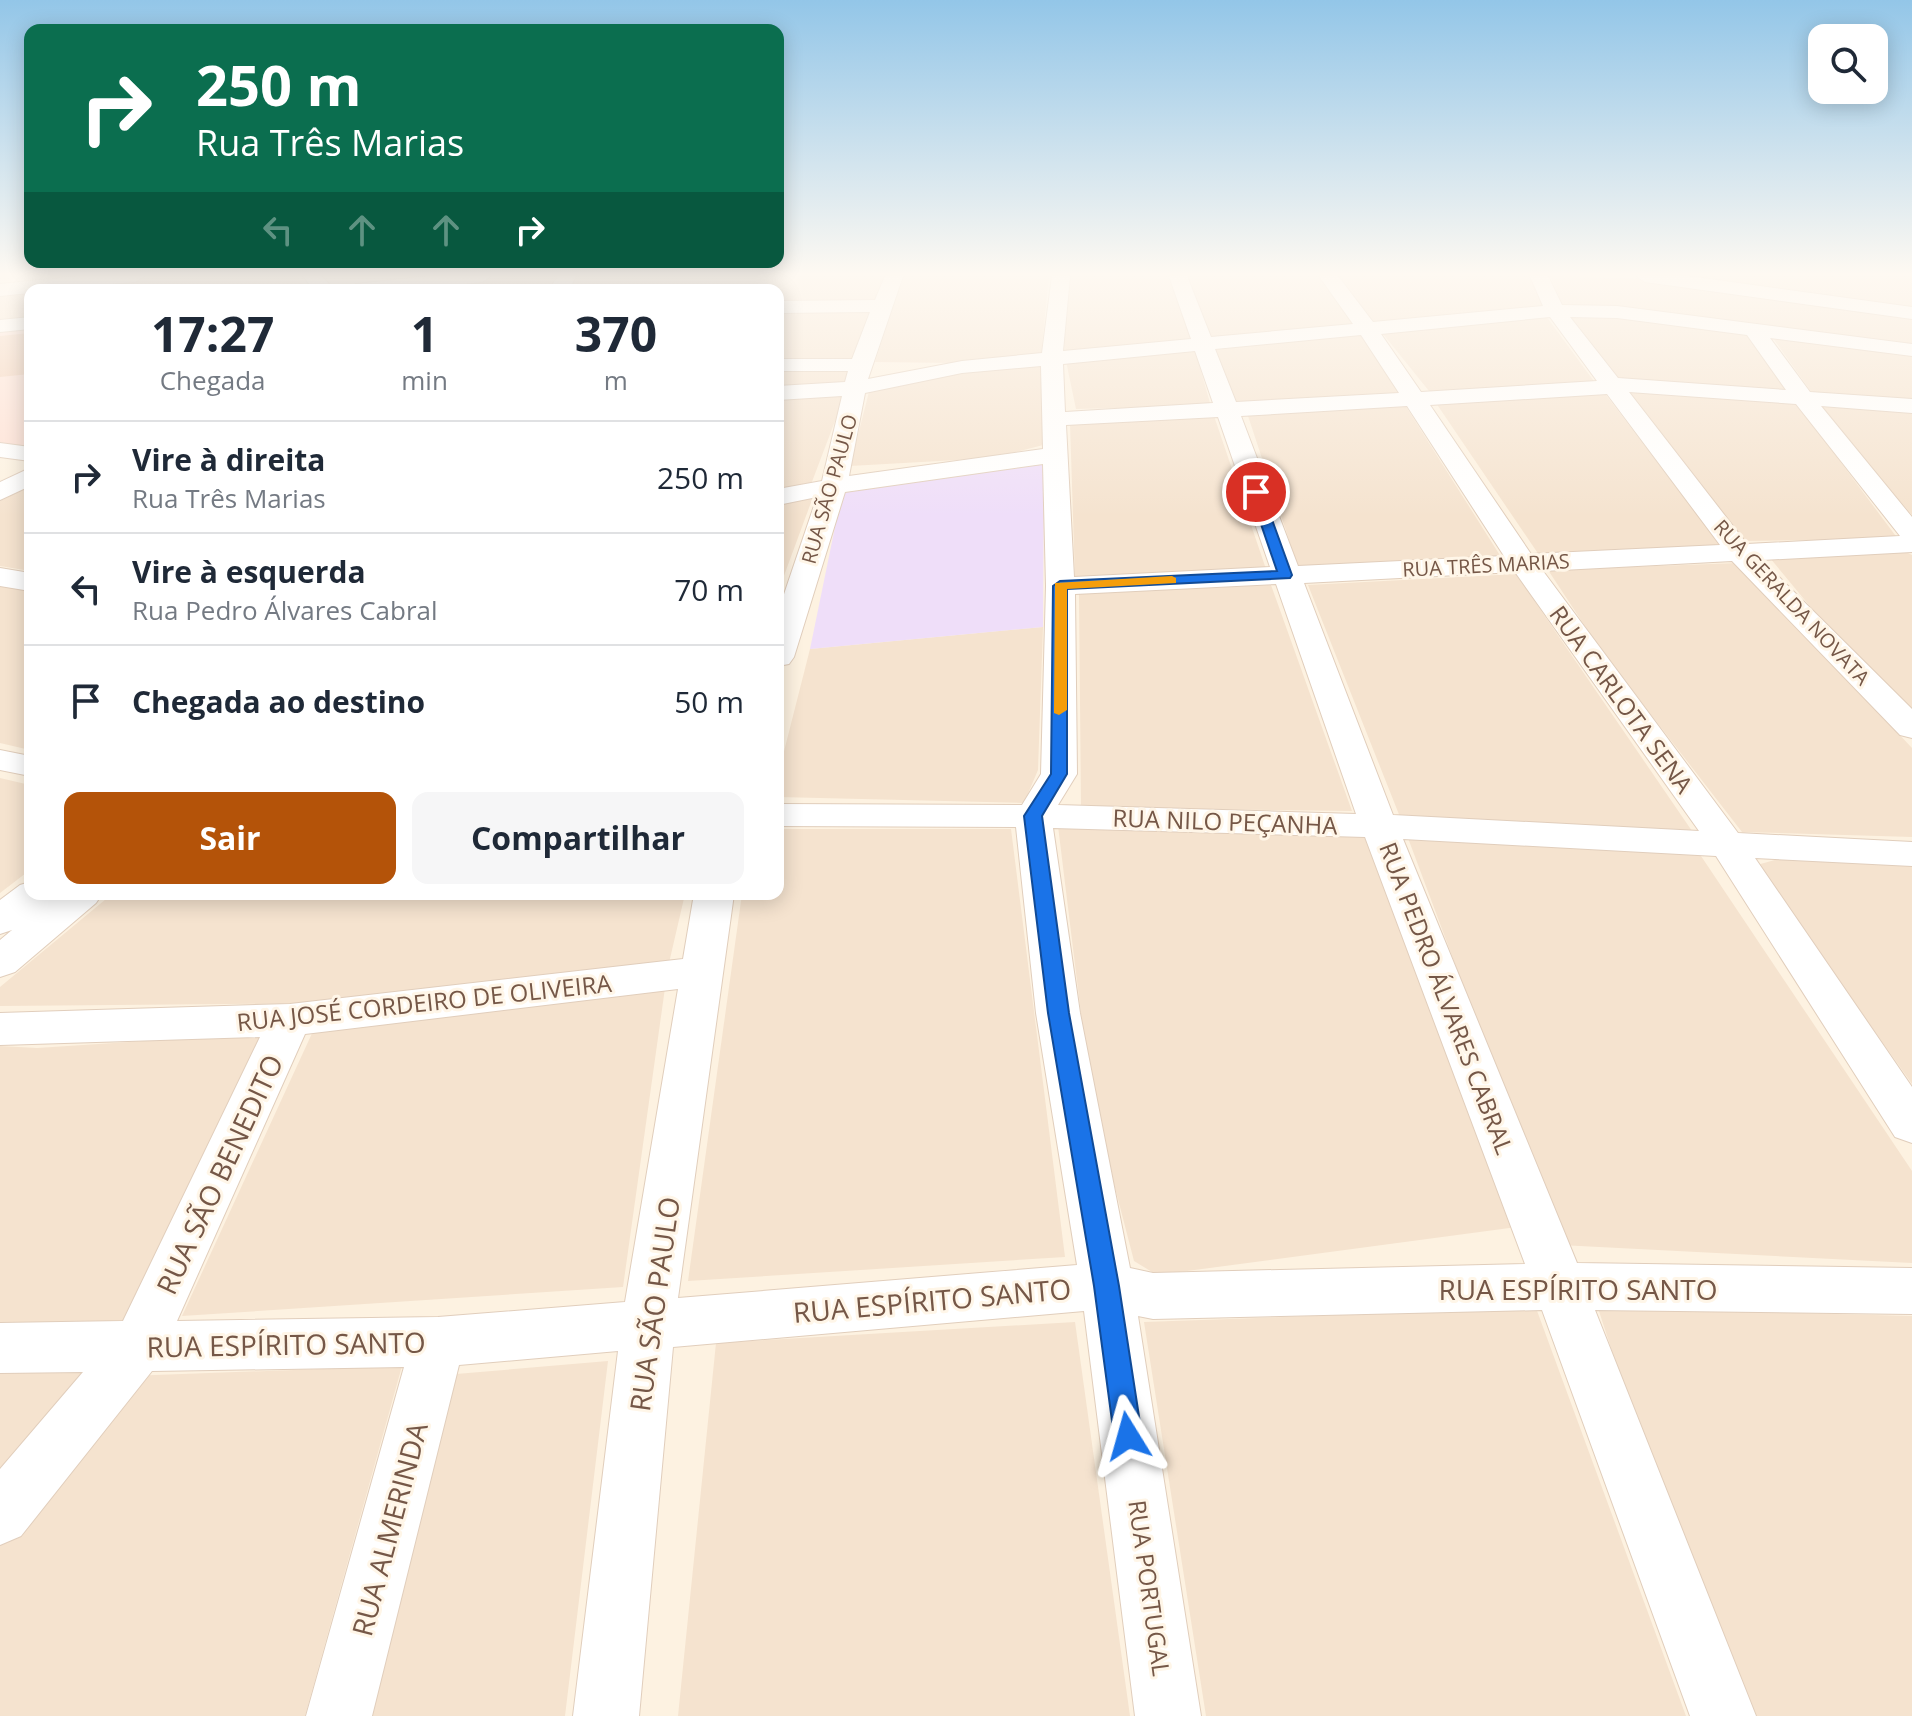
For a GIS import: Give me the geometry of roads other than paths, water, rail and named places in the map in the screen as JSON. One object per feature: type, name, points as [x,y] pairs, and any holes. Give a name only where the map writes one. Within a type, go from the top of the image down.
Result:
[{"type":"street","name":"RUA SÃO PAULO","points":[[784,639],[834,486],[858,377],[866,356]]},
{"type":"street","points":[[784,392],[858,377],[1086,356]]},
{"type":"street","name":"RUA PEDRO ÁLVARES CABRAL","points":[[1209,356],[1285,575],[1379,826],[1560,1286],[1723,1716]]},
{"type":"street","name":"RUA CARLOTA SENA","points":[[1386,356],[1524,564],[1727,844],[1912,1124]]},
{"type":"street","name":"RUA GERALDA NOVATA","points":[[1588,356],[1739,552],[1912,728]]},
{"type":"street","points":[[1772,356],[1912,534]]},
{"type":"street","points":[[1033,816],[1059,774],[1060,586],[1052,359]]},
{"type":"street","points":[[784,366],[858,377]]},
{"type":"street","points":[[784,496],[1056,437],[1227,409],[1599,389],[1609,384],[1912,406]]},
{"type":"street","points":[[0,450],[24,453]]},
{"type":"street","points":[[0,492],[24,479]]},
{"type":"street","name":"RUA TRÊS MARIAS","points":[[1060,586],[1912,544]]},
{"type":"street","points":[[0,577],[24,581]]},
{"type":"street","points":[[0,760],[24,765]]},
{"type":"street","name":"RUA NILO PEÇANHA","points":[[784,815],[1033,816],[1379,826],[1912,854]]},
{"type":"street","name":"RUA PORTUGAL","points":[[1033,816],[1058,1013],[1107,1286],[1168,1716]]},
{"type":"street","points":[[0,920],[26,900]]},
{"type":"street","points":[[0,962],[75,900]]},
{"type":"street","name":"RUA SÃO PAULO","points":[[606,1716],[648,1324],[713,900]]},
{"type":"street","name":"RUA JOSÉ CORDEIRO DE OLIVEIRA","points":[[0,1029],[290,1020],[703,971]]},
{"type":"street","name":"RUA SÃO BENEDITO","points":[[0,1515],[139,1346],[290,1020]]},
{"type":"street","name":"RUA ESPÍRITO SANTO","points":[[0,1348],[438,1342],[1107,1286],[1153,1296],[1560,1286],[1912,1291]]},
{"type":"street","name":"RUA ALMERINDA","points":[[339,1716],[438,1342]]}]
